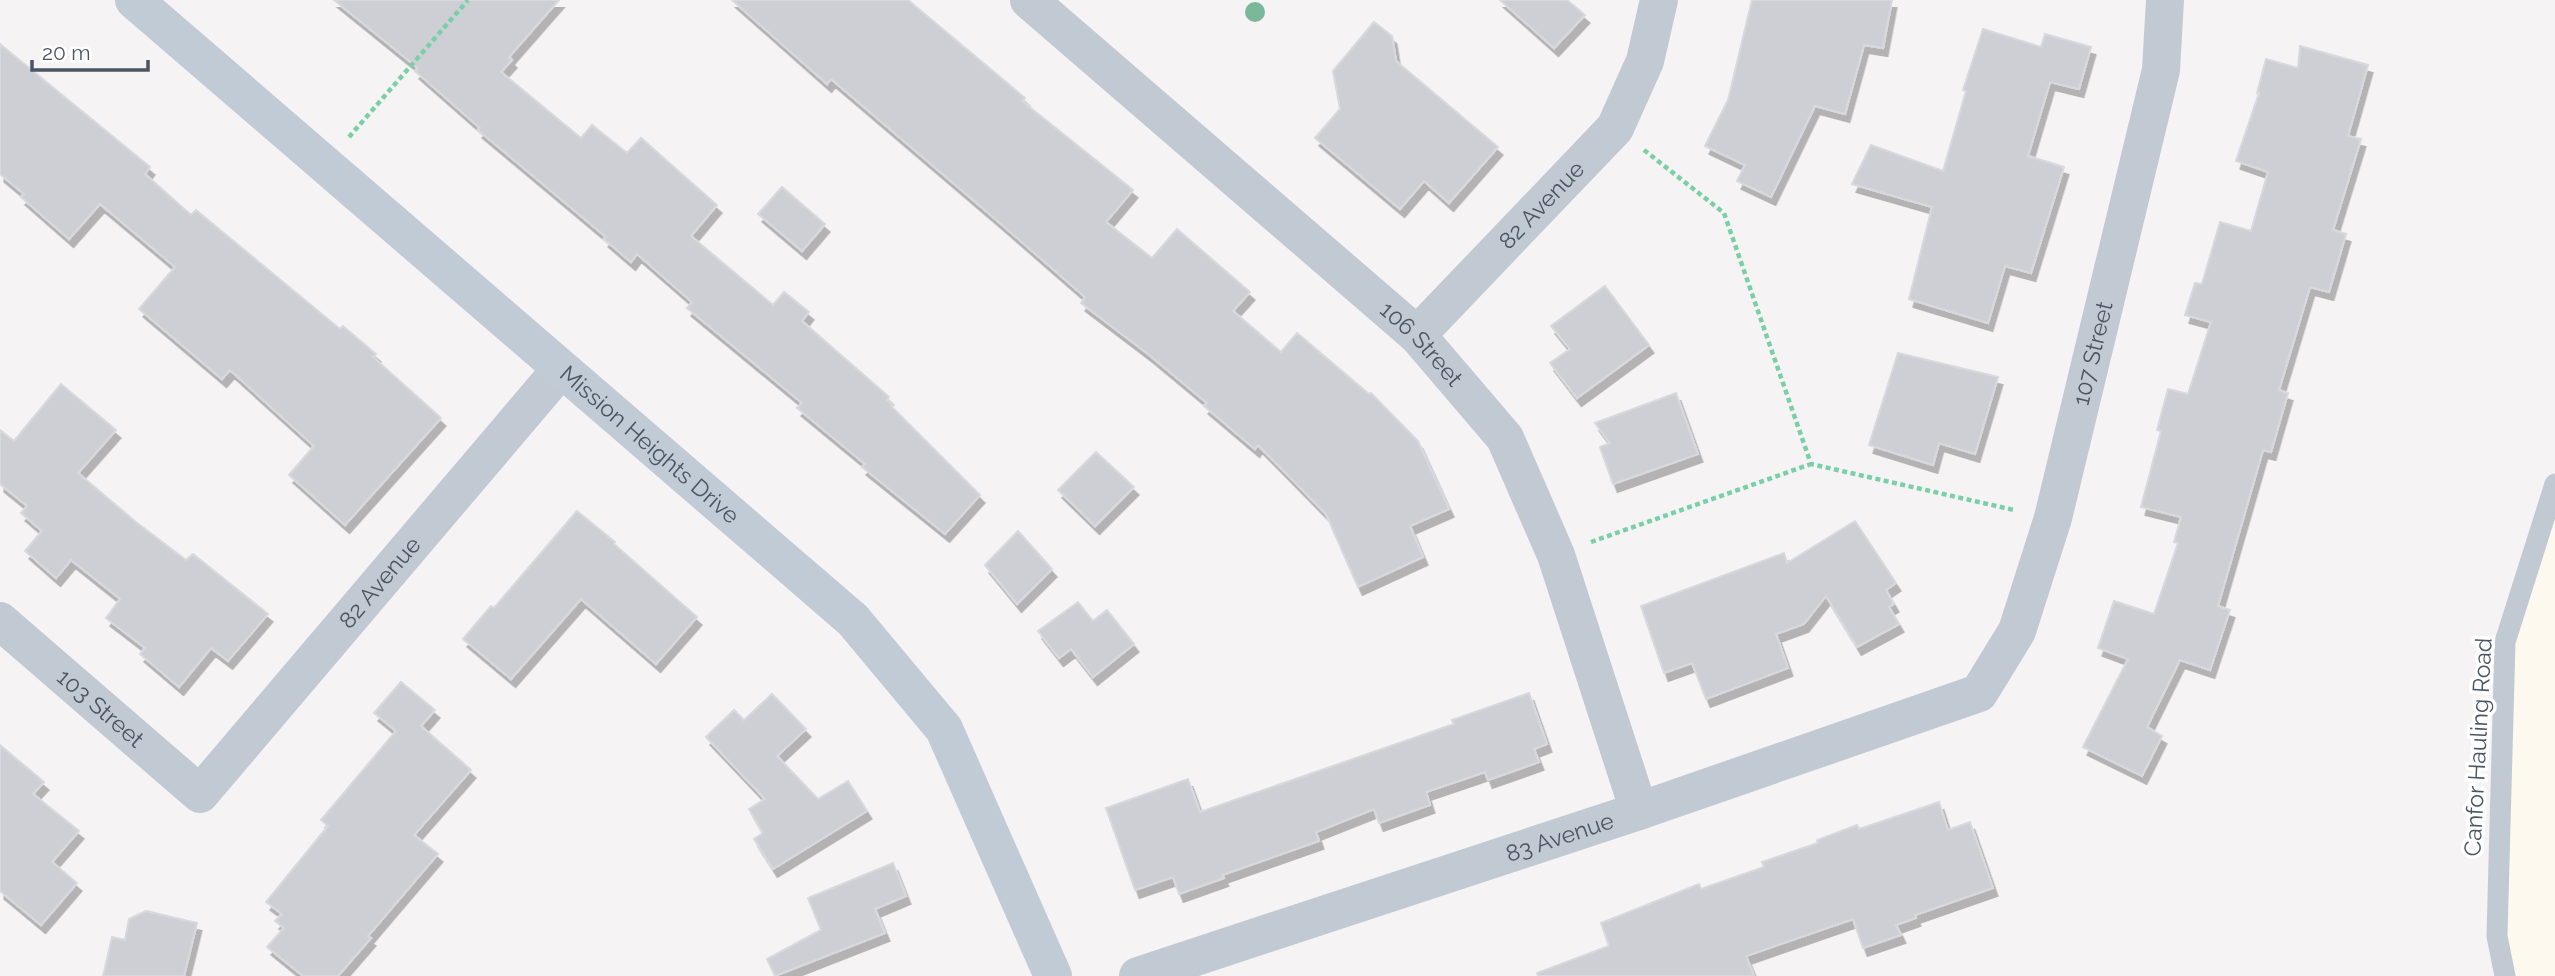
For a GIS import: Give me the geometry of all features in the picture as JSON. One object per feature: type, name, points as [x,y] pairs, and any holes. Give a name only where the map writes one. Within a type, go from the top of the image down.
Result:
[{"type":"street","name":"Mission Heights Drive","points":[[134,0],[853,620],[944,729],[1053,976]]},
{"type":"street","name":"106 Street","points":[[1029,0],[1417,335],[1505,438],[1556,555],[1639,811]]},
{"type":"street","name":"82 Avenue","points":[[1417,335],[1615,128],[1645,61],[1659,0]]},
{"type":"street","name":"107 Street","points":[[1979,693],[2017,631],[2053,518],[2161,70],[2165,0]]},
{"type":"street","name":"82 Avenue","points":[[201,794],[561,369]]},
{"type":"street","name":"103 Street","points":[[0,621],[201,794]]},
{"type":"street","name":"83 Avenue","points":[[1138,976],[1639,811],[1979,693]]},
{"type":"lane","name":"Canfor Hauling Road","points":[[2505,976],[2497,936],[2505,642],[2555,484]]},
{"type":"path","points":[[325,165],[468,0]]},
{"type":"path","points":[[1615,128],[1724,213],[1811,464]]},
{"type":"path","points":[[1556,555],[1811,464],[2053,518]]},
{"type":"shaded area","points":[[2555,484],[2555,976],[2505,976],[2505,642]]},
{"type":"building","points":[[334,0],[559,0],[509,57],[512,60],[501,72],[581,138],[592,125],[627,153],[641,138],[717,205],[691,236],[773,305],[784,292],[809,312],[802,321],[889,397],[887,400],[893,405],[891,406],[980,495],[945,534],[862,467],[865,464],[797,408],[802,403],[687,308],[692,302],[637,254],[631,262],[604,239],[606,237],[478,130],[480,128],[415,71],[418,68]]},
{"type":"building","points":[[732,0],[908,0],[1025,98],[1022,101],[1133,190],[1106,222],[1152,258],[1177,229],[1250,292],[1233,311],[1281,352],[1297,333],[1371,393],[1418,441],[1449,509],[1410,526],[1423,557],[1358,587],[1326,514],[1258,445],[1255,449],[1204,406],[1207,403],[1081,303],[1085,297],[993,217],[831,79],[827,84]]},
{"type":"building","points":[[1500,0],[1567,0],[1585,15],[1554,48]]},
{"type":"building","points":[[1752,0],[1892,0],[1883,48],[1864,45],[1845,114],[1815,106],[1771,197],[1737,181],[1745,165],[1705,146],[1728,100]]},
{"type":"building","points":[[1374,22],[1392,36],[1396,61],[1498,147],[1449,203],[1424,181],[1400,209],[1315,138],[1340,109],[1333,71]]},
{"type":"building","points":[[1983,29],[2041,47],[2045,34],[2091,47],[2079,89],[2050,82],[2028,156],[2064,167],[2031,273],[2005,266],[1988,323],[1909,299],[1932,207],[1852,184],[1871,145],[1943,171],[1966,91],[1963,90]]},
{"type":"building","points":[[0,44],[150,167],[145,174],[191,215],[196,210],[340,329],[343,326],[376,354],[373,357],[441,418],[345,525],[289,475],[314,446],[230,370],[222,379],[139,309],[175,267],[100,204],[69,239],[21,197],[24,194],[0,174]]},
{"type":"building","points":[[2300,46],[2368,65],[2348,136],[2361,139],[2333,230],[2346,234],[2329,292],[2310,287],[2279,390],[2288,393],[2271,452],[2263,450],[2218,606],[2230,610],[2210,670],[2180,660],[2147,727],[2162,736],[2142,776],[2083,747],[2128,659],[2098,648],[2114,601],[2154,614],[2178,543],[2174,542],[2181,517],[2141,507],[2161,431],[2157,430],[2168,389],[2188,394],[2211,322],[2185,315],[2195,283],[2202,284],[2220,222],[2251,231],[2268,172],[2236,161],[2259,93],[2266,59],[2298,68]]},
{"type":"building","points":[[782,187],[825,224],[802,251],[758,214]]},
{"type":"building","points":[[1605,286],[1649,345],[1577,398],[1550,363],[1570,349],[1551,326]]},
{"type":"building","points":[[1898,353],[1998,377],[1975,454],[1939,443],[1933,465],[1869,445]]},
{"type":"building","points":[[61,384],[116,430],[78,473],[186,560],[193,554],[268,614],[228,661],[211,648],[179,687],[140,654],[145,648],[106,618],[120,599],[71,560],[56,578],[25,551],[42,531],[21,513],[27,506],[0,484],[0,430],[14,441]]},
{"type":"building","points":[[1676,393],[1698,454],[1613,484],[1600,447],[1610,443],[1595,423]]},
{"type":"building","points":[[1096,452],[1134,487],[1095,526],[1058,490]]},
{"type":"building","points":[[577,511],[697,617],[656,664],[581,599],[511,679],[463,639],[491,606],[494,608]]},
{"type":"building","points":[[1855,521],[1896,583],[1886,590],[1894,604],[1889,607],[1899,624],[1857,647],[1826,596],[1804,624],[1776,634],[1788,668],[1706,699],[1692,663],[1664,673],[1641,606],[1784,553],[1787,563]]},
{"type":"building","points":[[1018,531],[1052,569],[1017,604],[985,565]]},
{"type":"building","points":[[1078,602],[1093,621],[1107,610],[1134,644],[1093,677],[1071,649],[1059,658],[1038,631]]},
{"type":"building","points":[[401,682],[435,710],[421,726],[471,770],[414,835],[438,854],[368,936],[371,938],[338,976],[303,976],[267,947],[284,928],[275,921],[282,914],[266,902],[328,826],[321,820],[396,731],[374,713]]},
{"type":"building","points":[[1529,693],[1547,744],[1534,749],[1539,762],[1488,780],[1485,772],[1426,792],[1430,805],[1379,823],[1374,809],[1316,832],[1319,841],[1222,875],[1224,878],[1179,894],[1173,877],[1135,890],[1106,808],[1188,779],[1200,812],[1454,724],[1452,720]]},
{"type":"building","points":[[772,694],[806,729],[777,756],[818,799],[848,781],[867,811],[773,869],[754,839],[763,833],[749,809],[765,799],[706,737],[734,710],[744,720]]},
{"type":"building","points":[[0,745],[44,782],[33,794],[79,831],[52,862],[77,883],[41,925],[0,891]]},
{"type":"building","points":[[1939,802],[1948,830],[1970,822],[1993,888],[1915,915],[1916,918],[1896,925],[1901,935],[1863,948],[1853,919],[1746,956],[1754,976],[1538,976],[1537,973],[1609,946],[1601,923],[1699,884],[1701,889],[1764,867],[1762,862],[1818,843],[1817,840],[1857,825],[1859,829]]},
{"type":"building","points":[[893,863],[906,896],[875,909],[885,933],[775,976],[767,959],[821,930],[808,898]]},
{"type":"building","points":[[146,911],[197,923],[184,976],[103,976],[112,937],[125,940],[129,919]]}]
